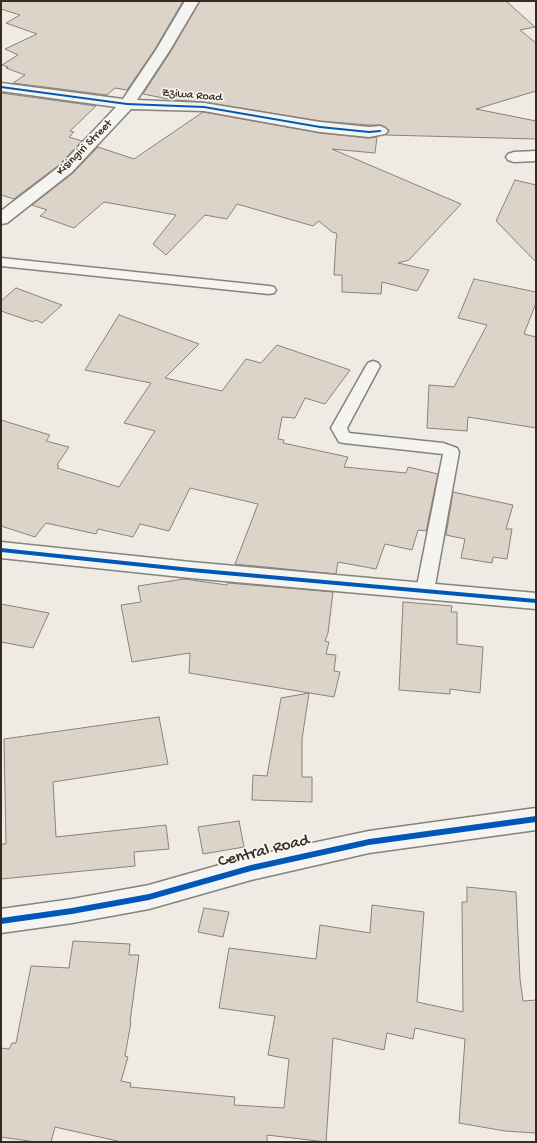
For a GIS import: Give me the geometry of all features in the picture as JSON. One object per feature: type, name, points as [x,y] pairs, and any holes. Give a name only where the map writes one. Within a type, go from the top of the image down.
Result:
[{"type":"street","name":"Kisingiri Street","points":[[1,219],[66,169],[127,104],[164,50],[192,1]]},
{"type":"street","name":"Zziwa Road","points":[[1,87],[127,104],[204,107],[320,127],[370,132],[380,131]]},
{"type":"street","points":[[514,157],[536,156]]},
{"type":"street","points":[[1,550],[191,570],[536,602]]},
{"type":"street","name":"Central Road","points":[[1,921],[72,911],[149,897],[251,868],[369,842],[536,820]]},
{"type":"lane","points":[[1,262],[269,290]]},
{"type":"lane","points":[[372,366],[339,428],[344,438],[443,448],[451,452],[425,591]]},
{"type":"building","points":[[1,1],[183,1],[155,49],[127,90],[115,88],[107,95],[13,83],[25,75],[2,65],[18,55],[5,49],[37,34],[6,23],[20,15],[1,9]]},
{"type":"building","points":[[200,1],[506,1],[535,27],[520,30],[536,43],[536,91],[476,109],[536,121],[536,139],[386,135],[389,130],[381,125],[320,121],[204,102],[173,100],[143,94],[171,51]]},
{"type":"building","points":[[1,93],[96,106],[70,131],[74,132],[69,137],[82,141],[59,165],[14,199],[1,195]]},
{"type":"building","points":[[203,112],[320,133],[369,138],[377,137],[375,153],[332,149],[461,204],[409,260],[398,263],[429,270],[417,291],[382,282],[381,294],[342,292],[342,275],[334,275],[337,236],[336,233],[332,232],[319,221],[313,226],[237,204],[227,219],[205,215],[166,255],[153,244],[176,215],[104,202],[74,228],[40,216],[47,210],[32,205],[73,173],[98,147],[134,159]]},
{"type":"building","points":[[515,180],[536,185],[536,262],[496,221]]},
{"type":"building","points":[[474,279],[536,292],[536,303],[524,334],[536,337],[536,428],[468,417],[467,431],[427,428],[429,385],[454,387],[487,325],[458,318]]},
{"type":"building","points":[[16,288],[62,305],[42,323],[35,320],[33,322],[1,311],[1,301]]},
{"type":"building","points":[[119,315],[199,344],[165,378],[222,391],[246,359],[261,363],[277,345],[350,370],[325,404],[305,398],[295,418],[282,417],[278,439],[284,440],[283,443],[348,457],[344,467],[406,473],[408,467],[438,474],[426,531],[418,530],[412,550],[385,544],[376,569],[338,562],[336,574],[235,564],[258,504],[190,488],[169,531],[140,524],[133,537],[98,529],[96,534],[46,523],[35,537],[1,526],[1,420],[50,435],[46,441],[69,447],[57,465],[59,466],[57,468],[119,487],[155,431],[124,423],[151,383],[85,370]]},
{"type":"building","points":[[453,492],[513,505],[506,529],[512,529],[507,559],[493,557],[492,563],[461,558],[465,539],[446,535]]},
{"type":"building","points":[[184,579],[227,585],[228,583],[333,592],[328,633],[325,641],[329,642],[326,654],[336,655],[334,671],[340,672],[334,697],[189,673],[190,653],[132,662],[121,605],[141,602],[138,586]]},
{"type":"building","points":[[403,602],[452,606],[451,612],[457,612],[457,644],[483,647],[480,693],[450,689],[450,694],[399,690]]},
{"type":"building","points":[[1,604],[49,613],[33,648],[1,642]]},
{"type":"building","points":[[309,693],[302,739],[302,777],[312,777],[312,802],[252,800],[253,775],[267,776],[281,698]]},
{"type":"building","points":[[159,717],[168,764],[53,782],[56,837],[166,825],[169,849],[134,852],[135,866],[1,879],[1,844],[6,844],[4,739]]},
{"type":"building","points":[[239,821],[244,847],[203,854],[198,827]]},
{"type":"building","points":[[467,887],[516,892],[520,979],[523,1001],[536,1000],[536,1133],[505,1131],[459,1123],[465,1039],[415,1028],[413,1039],[387,1033],[384,1050],[333,1038],[326,1142],[267,1135],[267,1142],[122,1142],[55,1127],[51,1142],[36,1142],[1,1137],[1,1048],[9,1049],[12,1043],[16,1043],[31,966],[69,968],[73,941],[130,944],[129,955],[139,955],[131,1022],[125,1056],[128,1057],[121,1081],[131,1083],[130,1087],[235,1097],[234,1105],[284,1108],[289,1059],[268,1055],[275,1016],[219,1008],[229,948],[316,959],[320,925],[370,933],[372,905],[424,912],[417,1002],[463,1012],[462,902],[467,902]]},
{"type":"building","points":[[204,908],[229,912],[223,937],[198,932]]},
{"type":"cycle path","points":[[1,87],[127,104],[204,107],[320,127],[369,132],[380,131]]},
{"type":"cycle path","points":[[1,550],[191,570],[536,601]]},
{"type":"cycle path","points":[[1,921],[72,911],[149,897],[251,868],[369,842],[536,819]]}]
